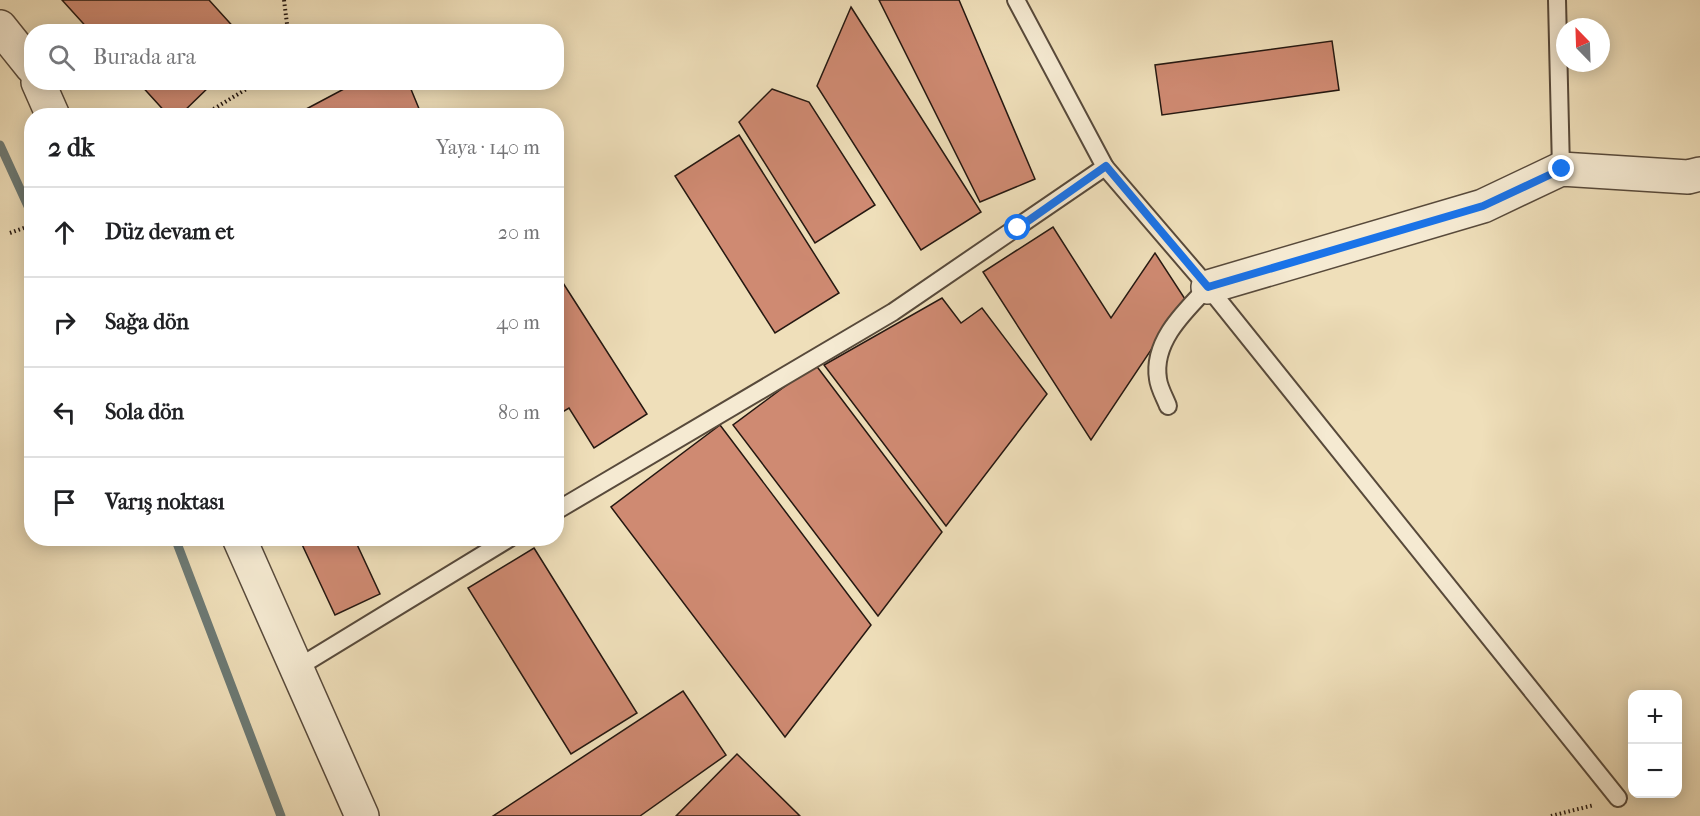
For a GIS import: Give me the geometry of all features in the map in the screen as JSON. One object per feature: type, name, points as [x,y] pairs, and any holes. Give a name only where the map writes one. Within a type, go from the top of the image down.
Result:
[{"type":"street","points":[[0,27],[24,57]]},
{"type":"street","points":[[42,90],[49,108]]},
{"type":"street","points":[[1208,287],[1483,206],[1562,169],[1688,177],[1700,174]]},
{"type":"street","points":[[243,546],[362,816]]},
{"type":"lane","points":[[1016,0],[1106,166],[1208,287],[1618,798]]},
{"type":"lane","points":[[1557,0],[1562,169]]},
{"type":"lane","points":[[564,506],[893,312],[1106,166]]},
{"type":"lane","points":[[1168,406],[1158,381],[1157,357],[1180,316],[1208,287]]},
{"type":"lane","points":[[297,668],[497,546]]},
{"type":"path","points":[[284,0],[287,24]]},
{"type":"path","points":[[215,108],[245,90]]},
{"type":"path","points":[[10,233],[24,228]]},
{"type":"path","points":[[1551,816],[1618,798]]},
{"type":"building","points":[[62,0],[209,0],[231,24],[84,24]]},
{"type":"building","points":[[879,0],[959,0],[1035,179],[980,202]]},
{"type":"building","points":[[851,7],[981,212],[921,250],[817,86]]},
{"type":"building","points":[[1332,41],[1339,90],[1162,115],[1155,65]]},
{"type":"building","points":[[772,89],[809,102],[875,205],[815,243],[739,122]]},
{"type":"building","points":[[145,90],[206,90],[187,108],[162,108]]},
{"type":"building","points":[[342,90],[411,90],[419,108],[308,108]]},
{"type":"building","points":[[739,135],[839,293],[775,333],[675,176]]},
{"type":"building","points":[[1053,227],[1111,318],[1155,253],[1185,299],[1091,440],[983,272]]},
{"type":"building","points":[[564,284],[647,414],[594,448],[569,408],[564,411]]},
{"type":"building","points":[[942,298],[961,323],[982,308],[1047,394],[946,526],[824,365]]},
{"type":"building","points":[[815,364],[942,532],[878,616],[733,425]]},
{"type":"building","points":[[720,425],[871,625],[785,737],[611,507]]},
{"type":"building","points":[[303,546],[358,546],[380,594],[335,615]]},
{"type":"building","points":[[534,548],[637,713],[571,754],[468,588]]},
{"type":"building","points":[[683,691],[726,755],[640,816],[493,816]]},
{"type":"building","points":[[737,754],[800,816],[676,816]]},
{"type":"waterway","points":[[0,145],[24,198]]},
{"type":"waterway","points":[[178,546],[281,816]]},
{"type":"route","points":[[1018,228],[1106,166],[1208,287],[1483,206],[1562,169]]}]
